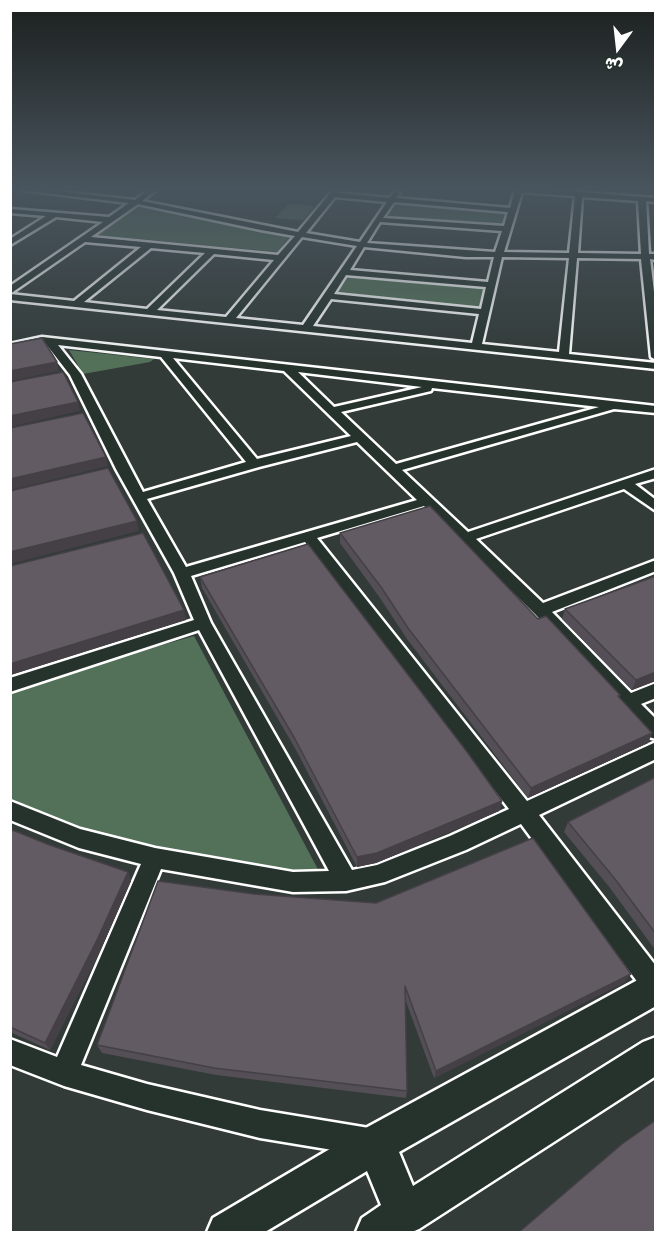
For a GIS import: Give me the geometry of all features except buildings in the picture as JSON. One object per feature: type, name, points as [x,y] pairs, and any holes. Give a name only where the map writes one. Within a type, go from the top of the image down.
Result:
[{"type":"street","points":[[10,291],[71,248]]},
{"type":"street","points":[[76,304],[145,248]]},
{"type":"street","points":[[181,248],[281,258]]},
{"type":"street","points":[[228,321],[289,248]]},
{"type":"street","points":[[306,329],[360,248]]},
{"type":"street","points":[[401,248],[499,255],[656,257]]},
{"type":"street","points":[[476,346],[501,248]]},
{"type":"street","points":[[564,355],[575,248]]},
{"type":"street","points":[[645,248],[656,357]]},
{"type":"street","points":[[149,312],[212,251]]},
{"type":"street","points":[[344,272],[493,285]]},
{"type":"street","points":[[328,296],[484,312]]},
{"type":"street","points":[[10,297],[656,366]]},
{"type":"street","points":[[10,337],[656,410]]},
{"type":"street","points":[[10,347],[49,340]]},
{"type":"street","points":[[49,340],[117,471],[140,497],[153,534],[182,573],[203,623],[346,881]]},
{"type":"street","points":[[164,354],[254,464]]},
{"type":"street","points":[[286,368],[541,610],[656,732]]},
{"type":"street","points":[[331,411],[438,386]]},
{"type":"street","points":[[393,469],[617,406]]},
{"type":"street","points":[[140,497],[254,464],[359,438]]},
{"type":"street","points":[[465,537],[656,473]]},
{"type":"street","points":[[625,483],[656,507]]},
{"type":"street","points":[[182,573],[427,501]]},
{"type":"street","points":[[227,1233],[376,1144],[656,986],[524,812],[307,535]]},
{"type":"street","points":[[541,610],[656,565]]},
{"type":"street","points":[[10,685],[203,623]]},
{"type":"street","points":[[629,702],[656,690]]},
{"type":"street","points":[[10,810],[79,838],[155,858],[293,882],[346,881],[377,875],[458,843],[656,750]]},
{"type":"street","points":[[64,1073],[155,858]]},
{"type":"street","points":[[10,1052],[64,1073],[147,1097],[260,1124],[376,1144]]},
{"type":"street","points":[[376,1144],[394,1227],[656,1055]]},
{"type":"green space","points":[[235,248],[280,248],[277,252]]},
{"type":"green space","points":[[342,275],[491,289],[484,312],[328,296]]},
{"type":"green space","points":[[69,350],[154,359],[150,362],[83,374]]},
{"type":"green space","points":[[194,636],[321,875],[163,864],[11,808],[10,688]]}]
